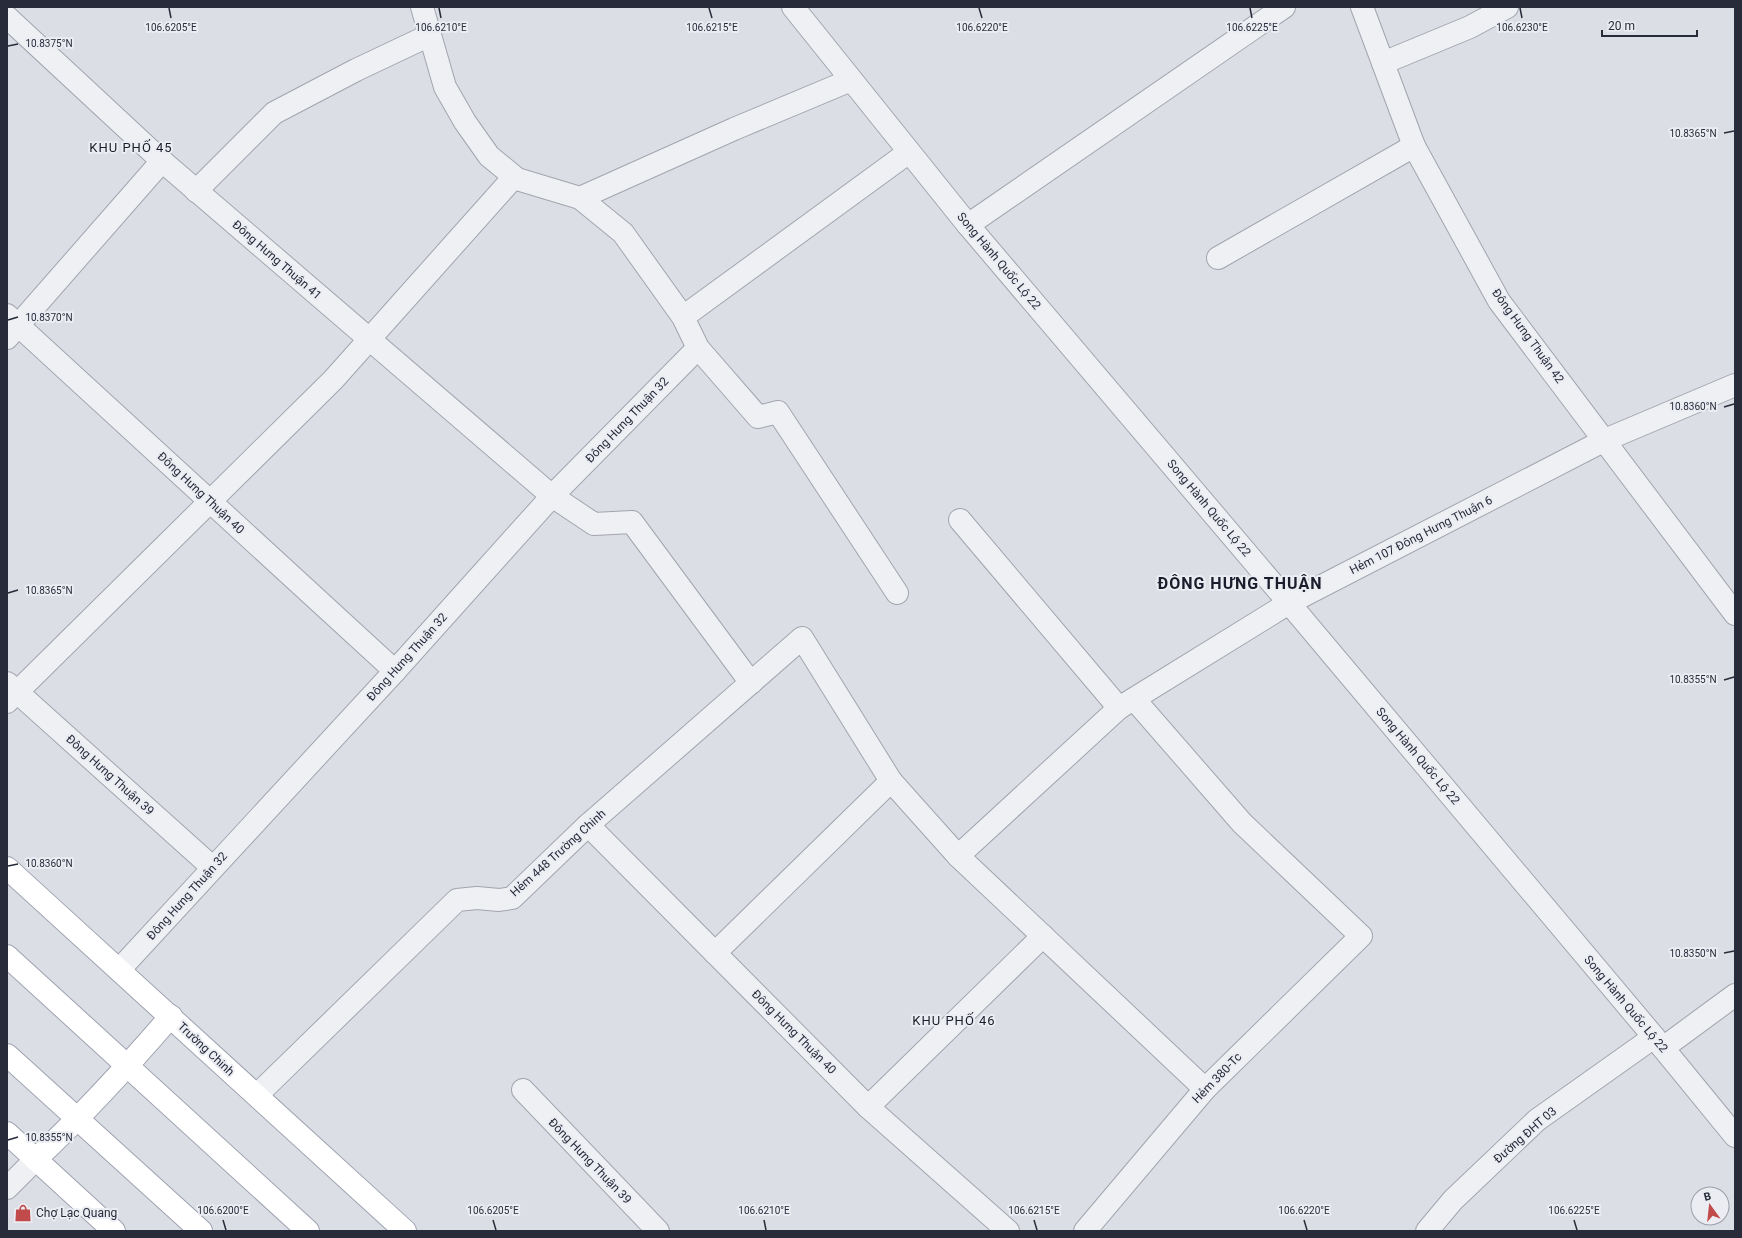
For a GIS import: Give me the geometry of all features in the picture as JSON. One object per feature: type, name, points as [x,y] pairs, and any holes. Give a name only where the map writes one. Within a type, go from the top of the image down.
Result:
[{"type":"main road","name":"Trường Chinh","points":[[7,868],[405,1231]]},
{"type":"main road","points":[[7,956],[308,1231]]},
{"type":"main road","points":[[36,1159],[78,1119],[171,1016]]},
{"type":"main road","points":[[7,1055],[201,1231]]},
{"type":"main road","points":[[7,1133],[114,1231]]},
{"type":"street","points":[[7,10],[10,7]]},
{"type":"street","points":[[422,7],[445,87],[464,122],[489,156],[517,179],[580,198],[624,233],[683,317],[698,348],[758,417],[778,412],[897,593]]},
{"type":"street","name":"Song Hành Quốc Lộ 22","points":[[793,7],[968,225],[1289,603],[1658,1042],[1735,1136]]},
{"type":"street","points":[[968,225],[1284,7]]},
{"type":"street","name":"Đông Hưng Thuận 42","points":[[1362,7],[1414,146],[1499,301],[1735,614]]},
{"type":"street","points":[[1383,63],[1470,27],[1507,7]]},
{"type":"street","name":"Đông Hưng Thuận 41","points":[[7,17],[196,191],[552,496],[594,524],[632,522],[751,683]]},
{"type":"street","points":[[196,191],[274,113],[356,70],[430,35]]},
{"type":"street","points":[[580,198],[734,128],[851,80]]},
{"type":"street","points":[[1218,258],[1414,146]]},
{"type":"street","points":[[683,317],[909,152]]},
{"type":"street","points":[[11,326],[162,161]]},
{"type":"street","points":[[10,692],[333,380],[514,176]]},
{"type":"street","name":"Đông Hưng Thuận 40","points":[[11,326],[209,500],[395,671]]},
{"type":"street","name":"Đông Hưng Thuận 32","points":[[119,970],[212,867],[395,671],[552,496],[698,348]]},
{"type":"street","name":"Hẻm 107 Đông Hưng Thuận 6","points":[[958,856],[1127,703],[1289,603],[1605,440],[1735,385]]},
{"type":"street","points":[[960,520],[1127,703]]},
{"type":"street","name":"Hẻm 448 Trường Chinh","points":[[257,1095],[457,900],[477,898],[500,900],[512,898],[588,825],[802,638],[891,781]]},
{"type":"street","name":"Đông Hưng Thuận 39","points":[[10,692],[212,867]]},
{"type":"street","name":"Hẻm 380-Tc","points":[[1085,1231],[1205,1089],[1361,936],[1242,823],[1127,703]]},
{"type":"street","points":[[715,953],[891,781],[958,856],[1205,1089]]},
{"type":"street","name":"Đông Hưng Thuận 40","points":[[588,825],[868,1107],[1008,1231]]},
{"type":"street","points":[[868,1107],[1043,936]]},
{"type":"street","name":"Đường ĐHT 03","points":[[1426,1231],[1453,1200],[1537,1120],[1658,1042],[1735,995]]},
{"type":"street","name":"Đông Hưng Thuận 39","points":[[523,1090],[658,1231]]},
{"type":"street","points":[[7,1188],[36,1159]]},
{"type":"place","name":"Chợ Lạc Quang","points":[[23,1213]]},
{"type":"district","name":"KHU PHỐ 45","points":[[131,147]]},
{"type":"district","name":"ĐÔNG HƯNG THUẬN","points":[[1240,583]]},
{"type":"district","name":"KHU PHỐ 46","points":[[954,1020]]}]
